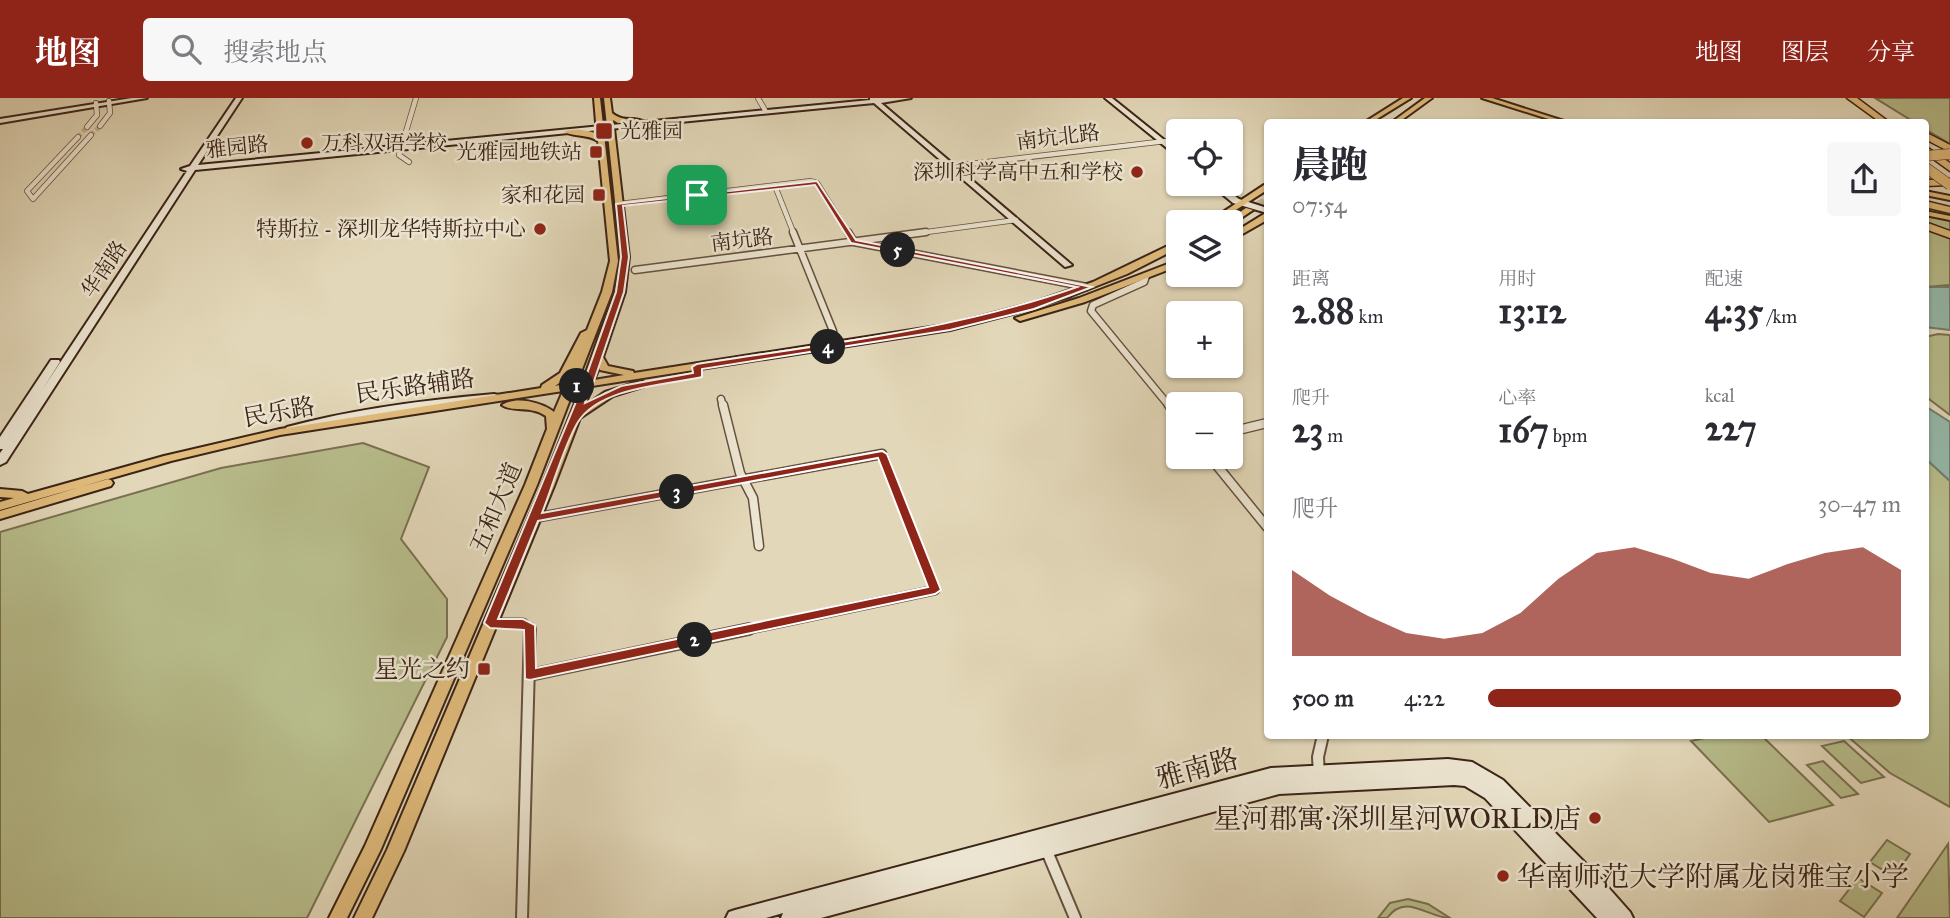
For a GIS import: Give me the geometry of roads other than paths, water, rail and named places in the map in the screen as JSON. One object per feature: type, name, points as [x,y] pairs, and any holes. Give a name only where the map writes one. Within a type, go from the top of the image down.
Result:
[{"type":"highway","points":[[1842,98],[1865,119]]},
{"type":"highway","points":[[1851,98],[1881,119]]},
{"type":"highway","points":[[1866,98],[1895,119]]},
{"type":"highway","points":[[1854,109],[1869,119]]},
{"type":"highway","points":[[1929,140],[1950,153]]},
{"type":"highway","points":[[1929,152],[1950,168]]},
{"type":"highway","points":[[1929,156],[1950,153]]},
{"type":"highway","points":[[1929,170],[1950,183]]},
{"type":"highway","points":[[1929,183],[1950,183]]},
{"type":"highway","points":[[1929,202],[1950,208]]},
{"type":"highway","points":[[1929,227],[1950,235]]},
{"type":"main road","points":[[0,120],[97,107],[129,98]]},
{"type":"main road","points":[[109,102],[144,98]]},
{"type":"main road","name":"华南路","points":[[0,462],[237,98]]},
{"type":"main road","name":"五和大道","points":[[338,918],[377,837],[553,433],[598,358],[625,270],[612,140],[599,115],[597,98]]},
{"type":"main road","name":"五和大道","points":[[363,918],[395,851],[573,421],[578,390],[614,261],[601,140],[609,114],[607,98]]},
{"type":"main road","name":"雅园路","points":[[672,121],[860,100],[908,98]]},
{"type":"main road","points":[[1108,98],[1164,141]]},
{"type":"main road","points":[[1114,98],[1164,141]]},
{"type":"main road","points":[[1388,119],[1419,98]]},
{"type":"main road","points":[[1399,119],[1429,98]]},
{"type":"main road","points":[[1410,119],[1436,98]]},
{"type":"main road","points":[[1485,98],[1554,119]]},
{"type":"main road","points":[[110,113],[120,104],[138,99]]},
{"type":"main road","points":[[877,99],[1068,265]]},
{"type":"main road","points":[[1475,99],[1539,119]]},
{"type":"main road","name":"雅园路","points":[[191,169],[860,100]]},
{"type":"main road","points":[[1373,119],[1406,100]]},
{"type":"main road","points":[[1380,119],[1406,100]]},
{"type":"main road","points":[[0,120],[97,107]]},
{"type":"main road","points":[[609,114],[618,121],[640,124]]},
{"type":"main road","points":[[569,131],[588,125],[599,115]]},
{"type":"main road","points":[[612,140],[621,131],[640,124]]},
{"type":"main road","points":[[569,131],[593,134],[601,140]]},
{"type":"main road","name":"华南路","points":[[0,446],[191,169]]},
{"type":"main road","points":[[1929,194],[1950,198]]},
{"type":"main road","points":[[1234,196],[1257,209]]},
{"type":"main road","points":[[1238,196],[1257,209]]},
{"type":"main road","points":[[1243,220],[1257,209]]},
{"type":"main road","points":[[1243,225],[1257,209]]},
{"type":"main road","points":[[1929,214],[1950,218]]},
{"type":"main road","points":[[1135,268],[1166,251]]},
{"type":"main road","points":[[578,390],[641,384],[698,371],[950,327],[1031,307],[1166,256]]},
{"type":"main road","points":[[578,390],[955,334],[1038,313],[1166,268]]},
{"type":"main road","points":[[511,401],[548,386],[564,375],[577,347],[599,312]]},
{"type":"main road","points":[[598,358],[604,368],[621,373],[698,371]]},
{"type":"main road","points":[[573,421],[580,412],[598,400],[641,384]]},
{"type":"main road","name":"民乐路","points":[[0,515],[172,465],[242,448],[578,390]]},
{"type":"main road","points":[[511,401],[543,409],[551,415],[553,433]]},
{"type":"main road","name":"民乐路","points":[[0,506],[181,455],[280,432],[511,401]]},
{"type":"main road","points":[[0,493],[23,495],[50,491]]},
{"type":"main road","name":"雅南路","points":[[790,918],[1279,787],[1320,778],[1448,765],[1483,775],[1512,799],[1624,918]]},
{"type":"main road","name":"雅南路","points":[[734,918],[1272,775],[1320,778],[1454,778],[1480,785],[1574,878],[1609,918]]},
{"type":"street","points":[[409,162],[399,158],[416,98]]},
{"type":"street","points":[[758,98],[765,110]]},
{"type":"street","points":[[100,126],[110,113],[109,102]]},
{"type":"street","points":[[87,127],[97,107]]},
{"type":"street","points":[[78,137],[27,191],[33,199],[91,135]]},
{"type":"street","name":"南坑北路","points":[[953,166],[1164,141]]},
{"type":"street","points":[[620,204],[817,183],[854,242],[1087,287]]},
{"type":"street","points":[[775,186],[833,331]]},
{"type":"street","name":"南坑路","points":[[635,270],[1016,220]]},
{"type":"street","points":[[1146,276],[1144,282],[1093,305],[1091,311],[1166,402]]},
{"type":"street","points":[[720,399],[740,474],[745,479],[756,513],[759,546]]},
{"type":"street","points":[[1243,429],[1264,424]]},
{"type":"street","points":[[530,675],[935,590],[882,454],[534,518]]},
{"type":"street","points":[[1220,469],[1264,523]]},
{"type":"street","points":[[490,623],[523,623],[530,628],[522,918]]},
{"type":"street","points":[[1320,778],[1318,757],[1322,739]]},
{"type":"street","points":[[1046,849],[1075,918]]},
{"type":"tunnel","points":[[91,135],[100,126]]},
{"type":"tunnel","points":[[78,137],[87,127]]},
{"type":"tunnel","points":[[1249,210],[1264,201]]},
{"type":"place","name":"光雅园","points":[[604,131]]},
{"type":"place","name":"万科双语学校","points":[[307,143]]},
{"type":"place","name":"光雅园地铁站","points":[[596,152]]},
{"type":"place","name":"深圳科学高中五和学校","points":[[1137,172]]},
{"type":"place","name":"家和花园","points":[[599,195]]},
{"type":"place","name":"特斯拉 - 深圳龙华特斯拉中心","points":[[540,229]]},
{"type":"place","name":"星光之约","points":[[484,669]]},
{"type":"place","name":"星河郡寓·深圳星河WORLD店","points":[[1595,818]]},
{"type":"place","name":"华南师范大学附属龙岗雅宝小学","points":[[1503,876]]}]
